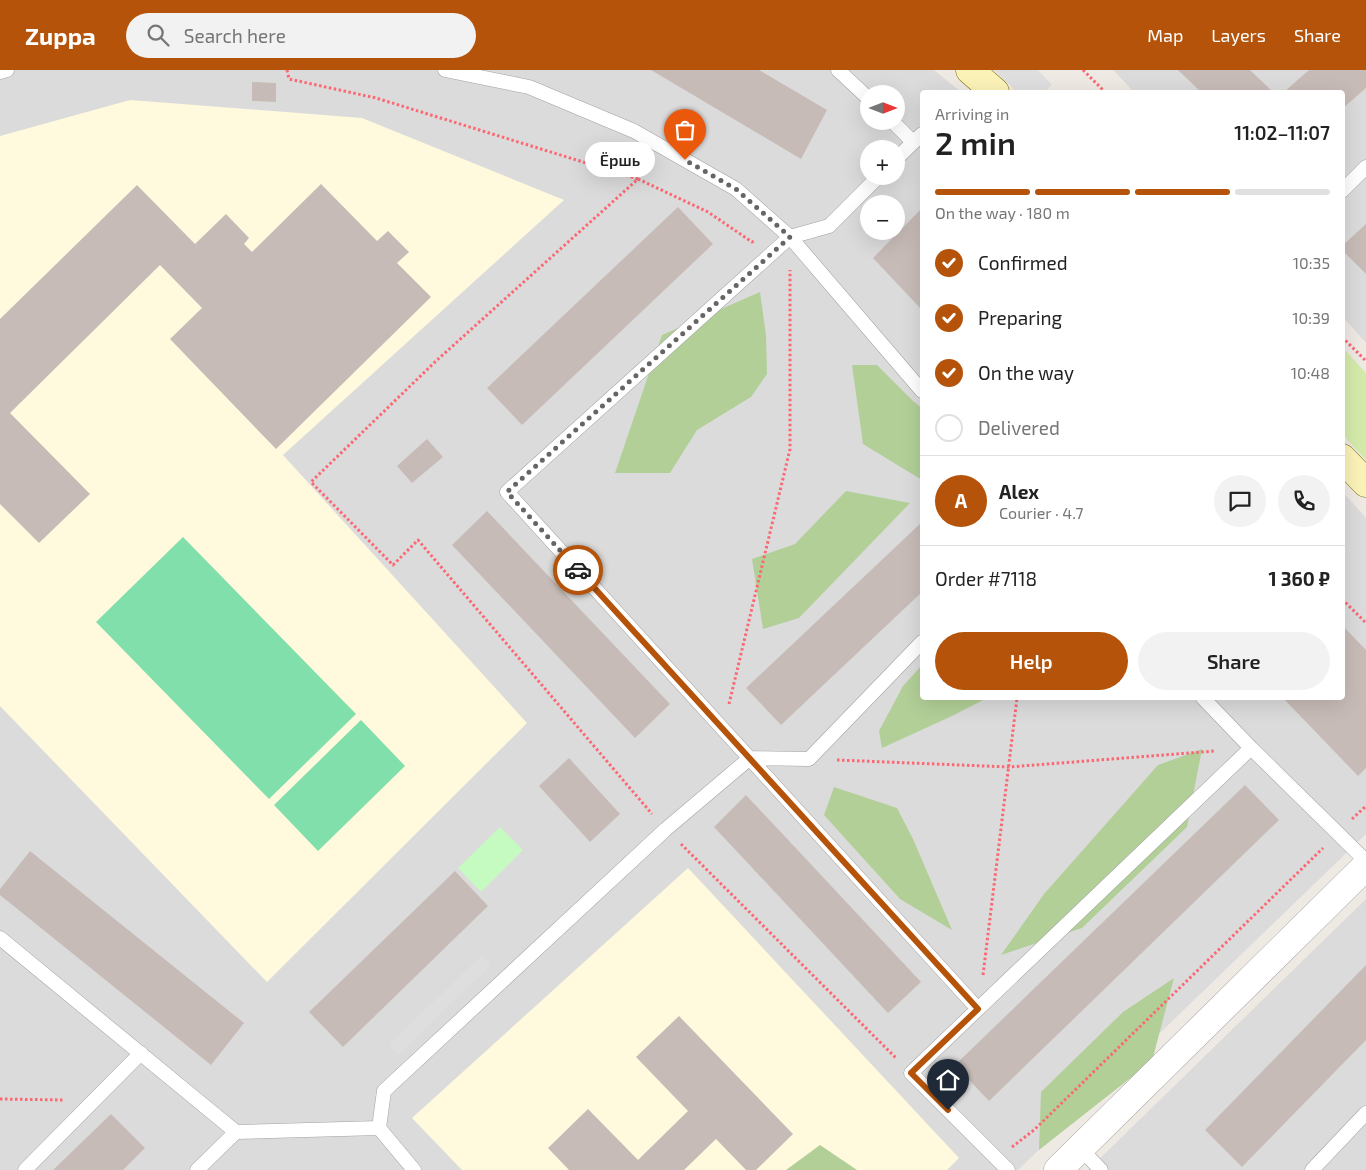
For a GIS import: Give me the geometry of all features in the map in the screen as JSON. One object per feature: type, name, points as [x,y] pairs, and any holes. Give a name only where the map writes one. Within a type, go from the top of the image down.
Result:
[{"type":"main road","points":[[1345,461],[1366,483]]},
{"type":"street","points":[[1058,1170],[1366,866]]},
{"type":"lane","points":[[0,72],[7,70]]},
{"type":"lane","points":[[445,70],[529,87],[634,130],[736,189],[790,237],[920,389]]},
{"type":"lane","points":[[838,70],[860,91]]},
{"type":"lane","points":[[905,130],[918,138],[905,150]]},
{"type":"lane","points":[[1345,188],[1366,167]]},
{"type":"lane","points":[[870,185],[829,226],[790,237],[507,492],[978,1009]]},
{"type":"lane","points":[[414,1170],[379,1128],[384,1091],[666,829],[750,758],[809,758],[920,644]]},
{"type":"lane","points":[[1205,700],[1366,861]]},
{"type":"lane","points":[[1008,1170],[911,1073],[1251,748]]},
{"type":"lane","points":[[0,938],[236,1132],[379,1128]]},
{"type":"lane","points":[[25,1170],[141,1053]]},
{"type":"lane","points":[[1312,1170],[1366,1113]]},
{"type":"lane","points":[[197,1170],[236,1132]]},
{"type":"lane","points":[[1080,1148],[1101,1170]]},
{"type":"path","points":[[286,70],[289,78],[376,98],[638,179],[708,212],[752,242],[790,237],[790,449],[723,728]]},
{"type":"path","points":[[1083,70],[1103,90]]},
{"type":"path","points":[[638,179],[436,361],[311,482],[393,565],[418,540],[666,829],[911,1073]]},
{"type":"path","points":[[1345,340],[1366,361]]},
{"type":"path","points":[[1345,602],[1366,624]]},
{"type":"path","points":[[978,1009],[1017,700]]},
{"type":"path","points":[[809,758],[1008,767],[1251,748]]},
{"type":"path","points":[[996,1159],[1034,1130],[1366,806]]},
{"type":"path","points":[[0,1099],[93,1101]]},
{"type":"shaded area","points":[[0,70],[934,70],[959,90],[920,90],[920,700],[1345,700],[1345,494],[1366,518],[1366,834],[1018,1170],[0,1170]]},
{"type":"shaded area","points":[[994,70],[1038,70],[1052,85],[1046,90],[1015,90]]},
{"type":"shaded area","points":[[1113,70],[1366,70],[1366,343],[1345,319],[1345,90],[1132,90]]},
{"type":"shaded area","points":[[130,100],[362,118],[564,200],[283,455],[527,723],[267,982],[0,706],[0,136]]},
{"type":"shaded area","points":[[688,868],[959,1158],[947,1170],[462,1170],[412,1118]]},
{"type":"shaded area","points":[[1366,899],[1366,1170],[1088,1170]]},
{"type":"shaded area","points":[[482,955],[491,965],[398,1055],[389,1045]]},
{"type":"green space","points":[[760,292],[766,335],[767,374],[751,397],[697,430],[670,473],[615,473],[662,335]]},
{"type":"green space","points":[[1345,350],[1366,373],[1366,460],[1345,437]]},
{"type":"green space","points":[[852,365],[877,365],[920,406],[920,479],[863,444]]},
{"type":"green space","points":[[846,491],[910,503],[799,618],[763,629],[752,559],[795,544]]},
{"type":"green space","points":[[183,537],[356,714],[269,799],[96,622]]},
{"type":"green space","points":[[920,667],[920,700],[983,700],[882,748],[879,731],[903,686]]},
{"type":"green space","points":[[361,720],[405,766],[318,851],[274,805]]},
{"type":"green space","points":[[1202,749],[1187,827],[1082,928],[1001,955],[1044,894],[1158,765]]},
{"type":"green space","points":[[834,787],[897,808],[913,839],[952,930],[900,899],[824,815]]},
{"type":"green space","points":[[500,827],[523,850],[481,892],[458,868]]},
{"type":"green space","points":[[1174,978],[1152,1061],[1039,1150],[1041,1092],[1123,1012]]},
{"type":"green space","points":[[820,1145],[857,1170],[786,1170]]},
{"type":"building","points":[[651,70],[759,70],[827,110],[801,159]]},
{"type":"building","points":[[1178,70],[1250,70],[1271,90],[1199,90]]},
{"type":"building","points":[[1309,70],[1366,70],[1366,88],[1345,106],[1345,90],[1286,90]]},
{"type":"building","points":[[252,82],[276,83],[276,102],[252,101]]},
{"type":"building","points":[[321,184],[377,241],[388,231],[409,252],[397,263],[431,297],[276,449],[170,339],[202,308],[160,265],[10,413],[90,494],[39,543],[0,504],[0,319],[137,185],[195,244],[226,214],[249,238],[244,244],[252,252]]},
{"type":"building","points":[[678,207],[713,244],[522,425],[487,388]]},
{"type":"building","points":[[920,210],[920,308],[873,258],[891,240],[905,240],[905,225]]},
{"type":"building","points":[[1366,224],[1366,274],[1345,253],[1345,243]]},
{"type":"building","points":[[427,439],[443,457],[412,483],[397,466]]},
{"type":"building","points":[[487,511],[670,704],[635,738],[452,545]]},
{"type":"building","points":[[920,524],[920,594],[781,725],[746,688]]},
{"type":"building","points":[[1345,628],[1366,650],[1366,768],[1358,776],[1285,700],[1345,700]]},
{"type":"building","points":[[569,758],[620,814],[590,842],[539,786]]},
{"type":"building","points":[[1245,785],[1279,820],[989,1101],[955,1065]]},
{"type":"building","points":[[746,795],[921,982],[888,1013],[714,827]]},
{"type":"building","points":[[30,851],[244,1023],[211,1065],[0,895],[0,889]]},
{"type":"building","points":[[455,871],[488,906],[343,1047],[309,1012]]},
{"type":"building","points":[[1366,965],[1366,1040],[1242,1167],[1205,1130]]},
{"type":"building","points":[[679,1016],[793,1134],[756,1170],[746,1170],[716,1139],[684,1170],[569,1170],[548,1148],[588,1109],[638,1160],[688,1111],[636,1057]]},
{"type":"building","points":[[111,1114],[145,1148],[123,1170],[53,1170]]},
{"type":"way so far","points":[[578,570],[507,492],[790,237],[736,189],[685,160]]},
{"type":"place","name":"Ёршь","points":[[685,160]]},
{"type":"route","points":[[578,570],[978,1009],[911,1073],[948,1110]]}]
